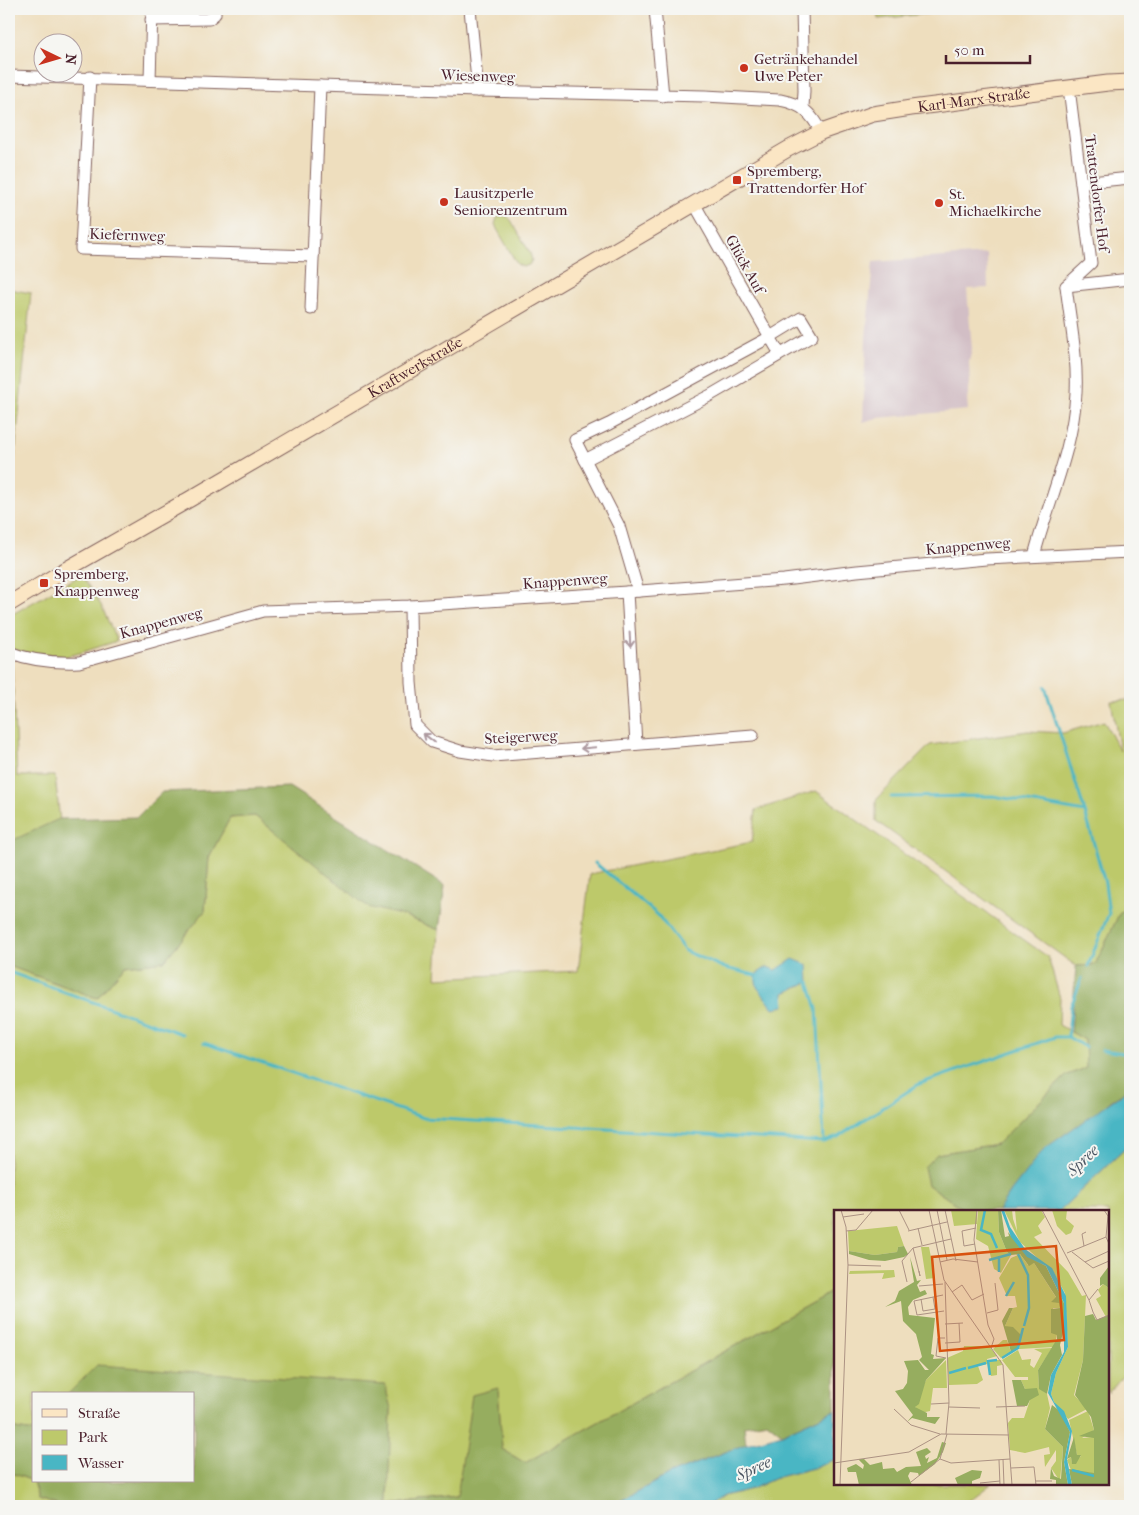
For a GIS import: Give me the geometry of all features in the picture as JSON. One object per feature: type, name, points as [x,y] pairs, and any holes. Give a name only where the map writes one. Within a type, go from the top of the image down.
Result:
[{"type":"main road","name":"Karl-Marx-Straße","points":[[821,132],[872,114],[1069,88],[1130,82]]},
{"type":"main road","name":"Kraftwerkstraße","points":[[9,604],[788,149],[821,132]]},
{"type":"street","points":[[150,80],[151,14],[209,19],[214,14],[215,9]]},
{"type":"street","points":[[470,9],[478,91]]},
{"type":"street","points":[[655,9],[663,96]]},
{"type":"street","points":[[802,9],[803,108],[808,112],[821,132]]},
{"type":"street","name":"Wiesenweg","points":[[9,76],[90,77],[478,91],[705,96],[780,100],[803,108]]},
{"type":"street","name":"Kiefernweg","points":[[90,77],[82,249],[313,256]]},
{"type":"street","points":[[311,309],[320,86]]},
{"type":"street","name":"Trattendorfer Hof","points":[[1066,286],[1091,263],[1069,88]]},
{"type":"street","points":[[1081,183],[1130,178]]},
{"type":"street","name":"Glück Auf","points":[[694,205],[780,354]]},
{"type":"street","points":[[1034,556],[1068,444],[1074,409],[1076,373],[1066,286],[1130,279]]},
{"type":"street","points":[[585,460],[709,396],[812,336],[801,318],[698,377],[575,440],[585,460],[619,526],[632,591],[636,744]]},
{"type":"street","points":[[698,377],[709,396]]},
{"type":"street","points":[[609,424],[619,443]]},
{"type":"street","name":"Knappenweg","points":[[9,652],[41,661],[57,663],[78,662],[263,611],[410,606],[632,591],[784,580],[857,571],[1034,556],[1130,552]]},
{"type":"street","name":"Steigerweg","points":[[410,606],[411,682],[415,726],[432,742],[460,751],[493,756],[753,735]]},
{"type":"shaded area","points":[[987,254],[988,288],[967,289],[972,349],[969,362],[968,410],[877,418],[863,422],[866,339],[873,262]]},
{"type":"green space","points":[[877,9],[972,9],[878,19]]},
{"type":"green space","points":[[502,215],[511,220],[530,253],[532,260],[529,265],[523,267],[517,264],[497,229],[495,224],[497,218]]},
{"type":"green space","points":[[9,289],[31,293],[9,514]]},
{"type":"green space","points":[[81,575],[101,605],[117,641],[56,659],[14,650],[9,644],[9,616]]},
{"type":"green space","points":[[9,666],[12,667],[17,776],[55,776],[60,821],[9,843]]},
{"type":"green space","points":[[1130,700],[1130,907],[1120,912],[1095,965],[1076,966],[876,821],[876,800],[930,745],[1028,731],[1063,733],[1104,721],[1120,751],[1111,701]]},
{"type":"green space","points":[[289,787],[445,886],[439,930],[405,916],[368,907],[255,816],[230,818],[209,857],[205,911],[164,961],[125,966],[97,998],[9,966],[9,842],[59,819],[137,817],[162,792]]},
{"type":"green space","points":[[816,791],[1048,957],[1060,998],[1059,1025],[1085,1040],[1087,1068],[1067,1075],[997,1144],[937,1154],[929,1185],[965,1210],[834,1210],[834,1291],[525,1463],[502,1449],[498,1388],[457,1497],[387,1505],[391,1409],[97,1365],[70,1392],[32,1392],[32,1432],[15,1429],[9,1420],[9,966],[97,998],[125,966],[164,961],[205,911],[209,857],[230,818],[255,816],[368,906],[405,916],[439,930],[436,978],[578,971],[590,874],[752,842],[756,810]]},
{"type":"green space","points":[[1130,907],[1130,1088],[1114,1098],[1012,1190],[999,1210],[965,1210],[928,1185],[924,1167],[937,1154],[997,1144],[1067,1075],[1086,1068],[1085,1040],[1071,1032],[1076,966],[1095,965],[1120,912]]},
{"type":"green space","points":[[1130,1144],[1130,1369],[1109,1392],[1109,1210],[1060,1210]]},
{"type":"green space","points":[[834,1291],[834,1410],[782,1434],[767,1422],[744,1426],[746,1444],[670,1474],[611,1506],[61,1506],[38,1499],[33,1482],[195,1482],[195,1392],[70,1392],[97,1365],[385,1385],[391,1409],[388,1505],[457,1497],[472,1395],[498,1388],[502,1449],[525,1463]]},
{"type":"green space","points":[[9,1420],[15,1429],[32,1432],[32,1481],[9,1472]]},
{"type":"green space","points":[[834,1459],[834,1485],[990,1485],[962,1506],[707,1506],[723,1496],[751,1489],[778,1477],[817,1467]]},
{"type":"green space","points":[[9,1472],[32,1481],[38,1499],[61,1506],[9,1506]]},
{"type":"water","points":[[793,959],[808,965],[809,982],[784,993],[785,1006],[773,1008],[757,987],[755,975],[767,967],[776,970]]},
{"type":"water","name":"Spree","points":[[1130,1088],[1130,1144],[1060,1210],[999,1210],[1044,1149]]},
{"type":"water","name":"Spree","points":[[834,1410],[834,1459],[817,1467],[778,1477],[751,1489],[723,1496],[707,1506],[611,1506],[670,1474],[746,1444],[782,1434]]},
{"type":"waterway","points":[[1045,687],[1085,812],[1105,883],[1109,913],[1088,966]]},
{"type":"waterway","points":[[891,797],[993,796],[1085,812]]},
{"type":"waterway","points":[[595,863],[658,915],[685,951],[725,968],[755,975]]},
{"type":"waterway","points":[[9,972],[182,1034]]},
{"type":"waterway","points":[[1068,1037],[1071,1006],[1082,978]]},
{"type":"waterway","points":[[809,982],[817,1009],[824,1142]]},
{"type":"waterway","points":[[204,1043],[424,1118],[824,1142],[838,1137],[919,1084],[1055,1037],[1068,1037],[1085,1047]]},
{"type":"waterway","points":[[1102,1050],[1130,1054]]},
{"type":"place","name":"Getränkehandel Uwe Peter","points":[[744,68]]},
{"type":"place","name":"Spremberg, Trattendorfer Hof","points":[[737,180]]},
{"type":"place","name":"Lausitzperle Seniorenzentrum","points":[[444,202]]},
{"type":"place","name":"St. Michaelkirche","points":[[939,203]]},
{"type":"place","name":"Spremberg, Knappenweg","points":[[44,583]]}]
